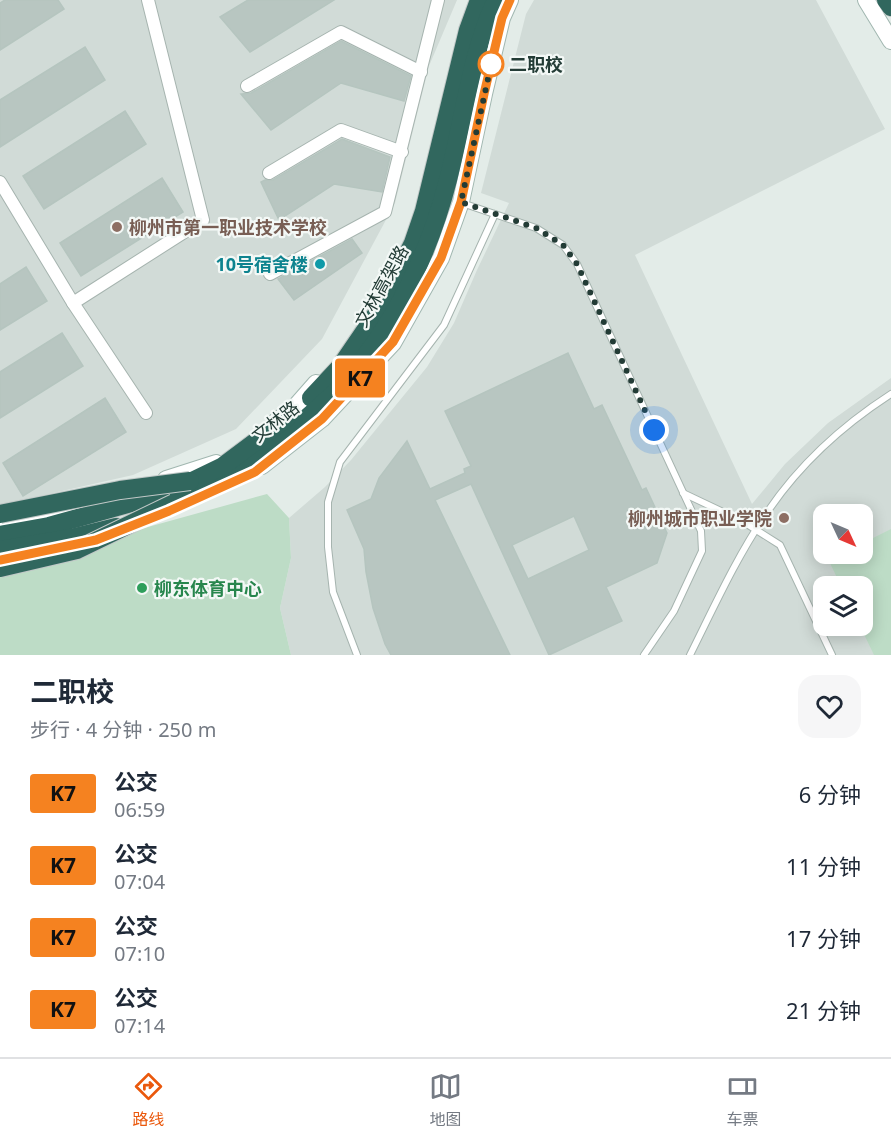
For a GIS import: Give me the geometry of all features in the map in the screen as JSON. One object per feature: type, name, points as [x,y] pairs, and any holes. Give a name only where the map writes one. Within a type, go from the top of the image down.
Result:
[{"type":"highway","name":"文林高架路","points":[[0,535],[49,526],[167,493],[223,466],[278,426],[316,393],[340,367],[381,308],[413,243],[424,212],[477,0]]},
{"type":"highway","name":"文林高架路","points":[[0,550],[115,527],[219,483],[254,462],[345,381],[391,320],[413,280],[432,236],[448,181],[480,45],[496,0]]},
{"type":"highway","points":[[886,0],[891,7]]},
{"type":"highway","points":[[0,514],[120,490],[190,481]]},
{"type":"highway","points":[[0,568],[77,550],[174,503]]},
{"type":"main road","name":"文林路","points":[[0,523],[55,513],[221,461],[294,408],[363,327],[418,219],[462,42],[477,0]]},
{"type":"main road","name":"文林路","points":[[0,560],[96,540],[169,511],[255,472],[322,419],[393,342],[441,258],[461,202],[486,83],[502,18],[510,0]]},
{"type":"main road","points":[[866,0],[891,41]]},
{"type":"street","points":[[73,303],[203,220],[148,0]]},
{"type":"street","points":[[270,274],[385,212],[402,152],[438,0]]},
{"type":"street","points":[[247,86],[341,32],[421,72]]},
{"type":"street","points":[[269,173],[341,130],[402,152]]},
{"type":"street","points":[[0,182],[73,303],[147,413]]},
{"type":"lane","points":[[461,202],[536,228],[563,245],[577,264],[701,531],[702,551],[674,611],[644,655]]},
{"type":"lane","points":[[357,655],[333,592],[328,548],[328,502],[340,462],[444,325],[495,214]]},
{"type":"lane","points":[[690,655],[732,572],[766,513],[804,466],[851,423],[891,394]]},
{"type":"lane","points":[[683,493],[757,530],[780,545],[832,655]]},
{"type":"shaded area","name":"柳州市第一职业技术学校","points":[[0,0],[457,0],[429,66],[395,203],[322,339],[236,429],[133,475],[0,505]]},
{"type":"shaded area","points":[[534,0],[816,0],[885,129],[635,255],[752,504],[785,464],[828,423],[891,378],[891,655],[291,655],[280,608],[291,558],[289,518],[325,487],[351,460],[427,367],[454,323],[509,203],[481,193],[526,14]]},
{"type":"green space","name":"柳东体育中心","points":[[267,494],[289,518],[291,558],[280,608],[291,655],[0,655],[0,568]]},
{"type":"green space","points":[[891,529],[891,655],[874,655],[865,636],[873,636],[873,576],[836,576],[830,564],[873,564],[873,538]]},
{"type":"building","points":[[5,0],[58,0],[64,9],[0,50],[0,3]]},
{"type":"building","points":[[248,0],[334,0],[250,52],[220,17]]},
{"type":"building","points":[[341,41],[411,76],[404,101],[341,83],[271,130],[241,94],[251,93]]},
{"type":"building","points":[[85,47],[105,80],[0,147],[0,100]]},
{"type":"building","points":[[125,111],[146,144],[44,209],[23,176]]},
{"type":"building","points":[[342,139],[390,157],[382,192],[334,184],[279,220],[261,182],[273,180]]},
{"type":"building","points":[[162,178],[183,212],[81,276],[60,243]]},
{"type":"building","name":"10号宿舍楼","points":[[352,239],[362,253],[294,300],[278,279]]},
{"type":"building","points":[[26,267],[47,301],[0,330],[0,284]]},
{"type":"building","points":[[62,333],[83,366],[0,418],[0,372]]},
{"type":"building","points":[[568,353],[594,409],[602,405],[642,490],[646,488],[667,533],[657,563],[606,587],[622,621],[549,655],[471,484],[435,500],[510,655],[391,655],[373,608],[364,549],[347,510],[371,499],[379,478],[407,441],[430,489],[465,473],[464,469],[471,466],[445,411]],"holes":[[[574,516],[589,550],[528,579],[512,545]]]},
{"type":"building","points":[[105,398],[126,432],[23,496],[3,463]]},
{"type":"bus line","name":"K7","points":[[0,560],[96,540],[169,511],[255,472],[322,419],[393,342],[441,258],[461,202],[502,18],[510,0]]},
{"type":"place","name":"二职校","points":[[491,64]]},
{"type":"place","name":"柳州市第一职业技术学校","points":[[117,227]]},
{"type":"place","name":"10号宿舍楼","points":[[320,264]]},
{"type":"place","name":"柳州城市职业学院","points":[[784,518]]},
{"type":"place","name":"柳东体育中心","points":[[142,588]]},
{"type":"route","points":[[491,64],[493,56],[461,202],[536,228],[563,245],[577,264],[654,430]]}]
